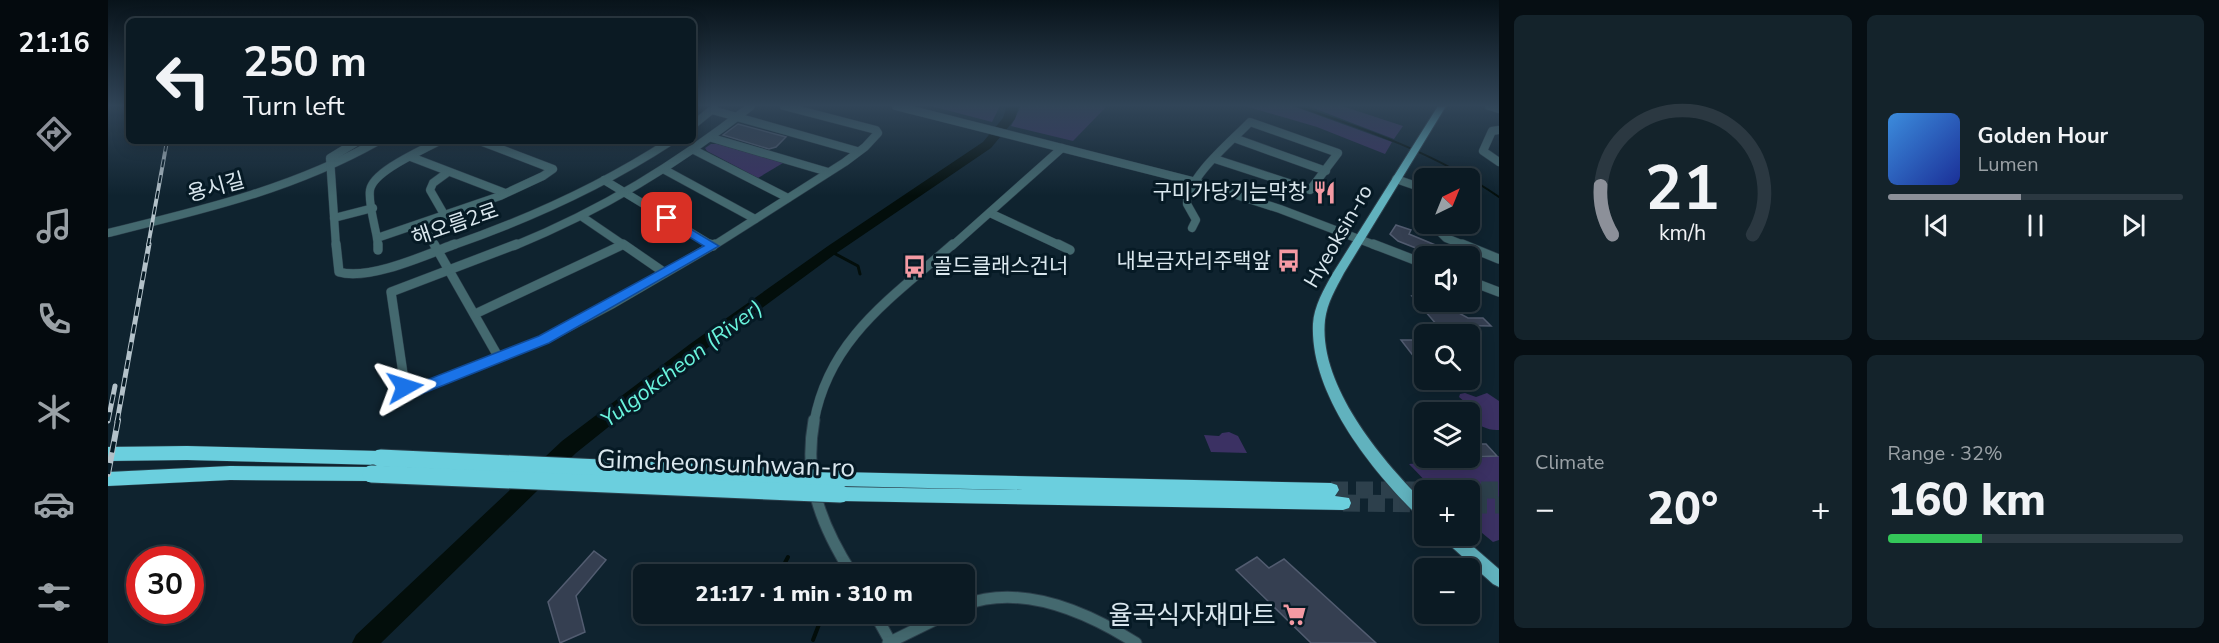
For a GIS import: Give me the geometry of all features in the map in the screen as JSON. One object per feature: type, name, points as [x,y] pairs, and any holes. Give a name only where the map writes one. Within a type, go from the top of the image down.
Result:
[{"type":"highway","name":"Gimcheonsunhwan-ro","points":[[108,454],[187,453],[380,458],[840,486]]},
{"type":"highway","name":"Gimcheonsunhwan-ro","points":[[108,479],[230,473],[371,474],[1337,497]]},
{"type":"main road","name":"Hyeoksin-ro","points":[[1414,503],[1401,491],[1361,438],[1333,390],[1320,354],[1318,324],[1324,298],[1422,136]]},
{"type":"main road","points":[[1461,546],[1499,579]]},
{"type":"street","points":[[713,136],[665,170],[581,216],[449,271],[391,292],[405,387],[414,391],[544,339],[713,246],[828,172],[877,136]]},
{"type":"street","points":[[804,136],[857,151]]},
{"type":"street","points":[[1014,136],[1196,182],[1414,260]]},
{"type":"street","points":[[1215,159],[1310,190],[1338,153],[1290,136]]},
{"type":"street","points":[[1489,136],[1483,151],[1499,162]]},
{"type":"street","points":[[711,138],[828,172]]},
{"type":"street","points":[[1192,228],[1196,220],[1186,201],[1196,182],[1234,138],[1326,171]]},
{"type":"street","points":[[331,167],[330,158],[353,144]]},
{"type":"street","name":"용시길","points":[[108,233],[259,194],[331,167],[373,144]]},
{"type":"street","points":[[378,250],[370,190],[372,184],[388,170],[434,144]]},
{"type":"street","points":[[377,238],[505,193],[548,175],[553,168],[488,144]]},
{"type":"street","name":"해오름2로","points":[[331,167],[337,266],[339,272],[346,275],[374,270],[438,251],[511,224],[603,180],[666,144]]},
{"type":"street","points":[[846,564],[824,525],[815,500],[811,451],[818,399],[829,371],[840,353],[868,320],[1062,148]]},
{"type":"street","points":[[694,150],[788,198]]},
{"type":"street","points":[[411,157],[505,193]]},
{"type":"street","points":[[665,170],[755,219]]},
{"type":"street","points":[[445,216],[430,190],[433,183],[448,172]]},
{"type":"street","points":[[1396,179],[1414,185]]},
{"type":"street","points":[[603,180],[713,246]]},
{"type":"street","points":[[334,218],[373,208]]},
{"type":"street","points":[[990,213],[1071,250]]},
{"type":"street","points":[[581,216],[666,273]]},
{"type":"street","points":[[422,224],[499,358]]},
{"type":"street","points":[[1443,234],[1446,238],[1499,259]]},
{"type":"street","points":[[475,314],[622,245]]},
{"type":"street","points":[[1480,285],[1499,292]]},
{"type":"street","points":[[975,601],[1001,598],[1059,603],[1106,624],[1136,643]]},
{"type":"street","points":[[880,624],[890,643],[927,624]]},
{"type":"shaded area","points":[[1052,136],[1078,136],[1073,141]]},
{"type":"shaded area","points":[[1340,136],[1376,136],[1392,142],[1385,154]]},
{"type":"shaded area","points":[[711,144],[783,163],[758,178],[707,151],[705,148]]},
{"type":"shaded area","points":[[1465,393],[1476,397],[1487,393],[1499,401],[1499,430],[1491,430],[1480,425],[1480,402],[1465,402],[1459,397],[1460,394]]},
{"type":"shaded area","points":[[1229,432],[1238,436],[1247,453],[1211,452],[1204,435],[1219,436]]},
{"type":"shaded area","points":[[1499,456],[1499,540],[1493,542],[1480,531],[1480,480],[1424,480],[1409,464],[1414,464],[1414,468],[1480,468],[1480,458]]},
{"type":"building","points":[[726,136],[786,137],[776,147],[769,149]]},
{"type":"building","points":[[1396,225],[1411,230],[1409,234],[1438,246],[1414,247],[1398,241],[1390,234]]},
{"type":"building","points":[[1426,312],[1459,313],[1468,318],[1483,318],[1491,326],[1480,324],[1436,324]]},
{"type":"building","points":[[1401,340],[1414,342],[1414,357]]},
{"type":"building","points":[[1480,444],[1486,444],[1497,456],[1480,457]]},
{"type":"building","points":[[594,551],[606,560],[576,596],[585,632],[560,643],[548,602]]},
{"type":"building","name":"율곡식자재마트","points":[[1257,557],[1269,568],[1284,559],[1376,643],[1311,643],[1236,570]]},
{"type":"waterway","name":"Yulgokcheon (River)","points":[[364,643],[569,447],[696,348],[833,249],[987,145],[995,136]]},
{"type":"waterway","points":[[1381,136],[1451,168],[1499,197]]},
{"type":"waterway","points":[[830,251],[858,266],[860,274]]},
{"type":"waterway","points":[[784,564],[788,557]]},
{"type":"waterway","points":[[813,640],[819,624]]},
{"type":"tunnel","points":[[1331,490],[1499,490]]},
{"type":"tunnel","points":[[1343,503],[1414,504]]},
{"type":"tunnel","points":[[1480,505],[1499,505]]},
{"type":"railway","points":[[148,246],[166,144]]},
{"type":"railway","points":[[117,422],[149,244]]},
{"type":"railway","points":[[108,421],[115,386]]},
{"type":"railway","points":[[108,474],[118,420]]},
{"type":"place","name":"구미가당기는막창","points":[[1325,192]]},
{"type":"place","name":"내보금자리주택앞","points":[[1289,261]]},
{"type":"place","name":"골드클래스건너","points":[[915,266]]},
{"type":"place","name":"율곡식자재마트","points":[[1294,615]]},
{"type":"route","points":[[405,387],[414,391],[544,339],[713,246],[667,218]]}]
